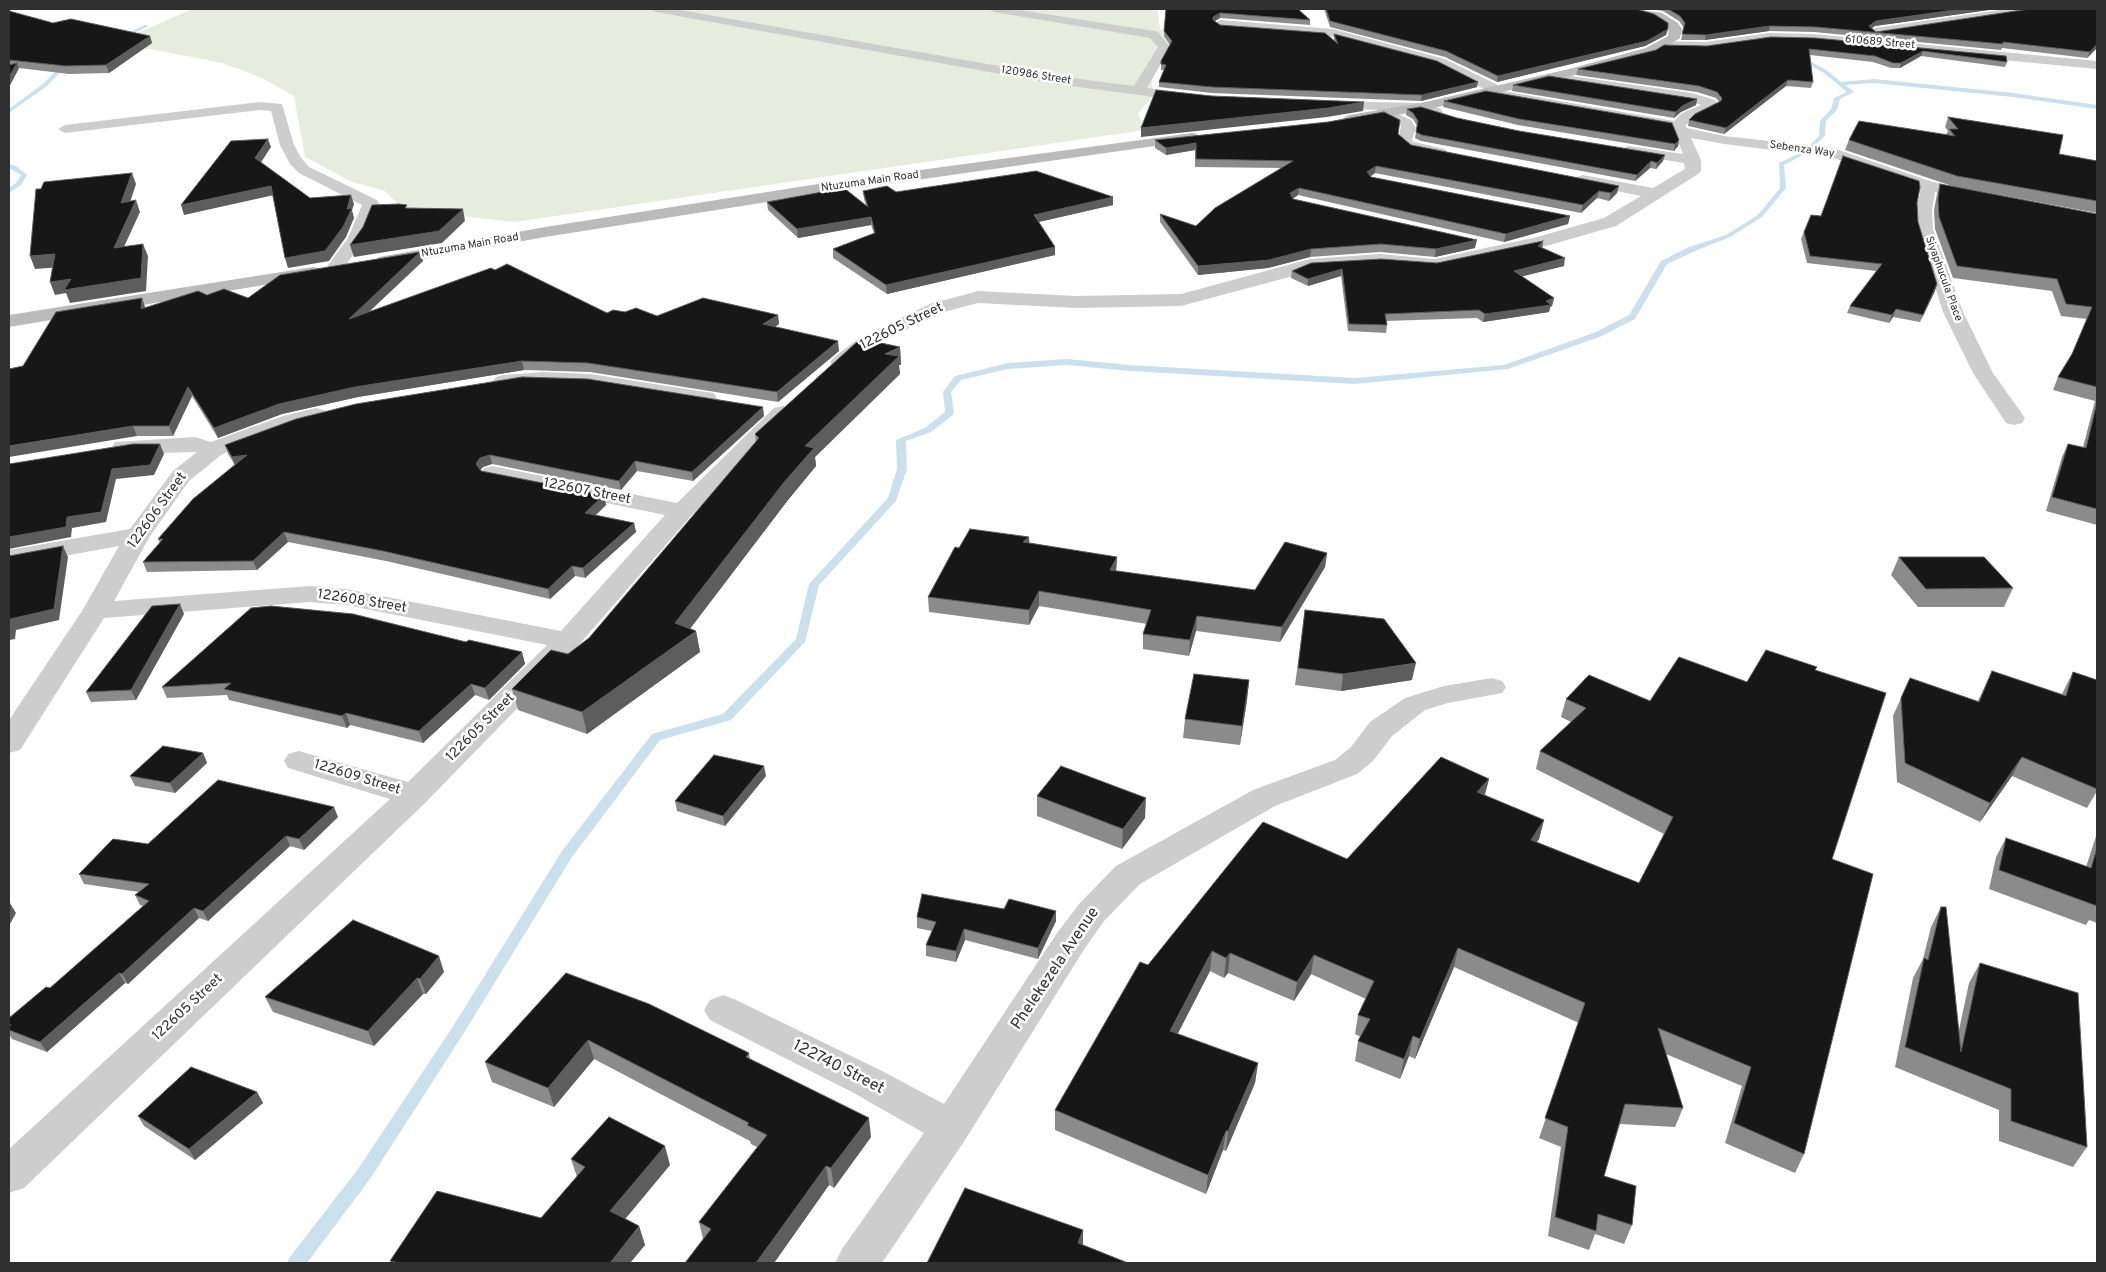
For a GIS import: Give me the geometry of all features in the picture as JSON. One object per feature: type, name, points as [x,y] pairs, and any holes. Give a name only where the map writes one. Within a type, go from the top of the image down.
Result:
[{"type":"main road","points":[[1335,122],[1421,107],[1550,77],[1663,45],[1676,34],[1674,25],[1658,16],[1638,9]]},
{"type":"main road","name":"Ntuzuma Main Road","points":[[374,263],[555,231],[818,189],[1125,145],[1210,136]]},
{"type":"main road","points":[[9,321],[354,266]]},
{"type":"street","name":"120986 Street","points":[[656,9],[1056,80],[1204,99]]},
{"type":"street","points":[[994,9],[1154,35],[1164,47],[1140,90]]},
{"type":"street","points":[[1814,38],[1876,32],[2028,9]]},
{"type":"street","name":"Sebenza Way","points":[[1220,24],[1320,31],[1351,38],[1442,62],[1492,91],[1679,128],[1724,140],[1833,153],[1925,185],[1990,200]]},
{"type":"street","name":"610689 Street","points":[[1663,45],[1705,46],[1762,38],[1814,38],[2097,65]]},
{"type":"street","points":[[1550,77],[1692,97],[1712,105],[1687,116],[1679,128],[1693,160]]},
{"type":"street","points":[[1314,105],[1421,107],[1448,116]]},
{"type":"street","points":[[65,129],[275,106],[295,161],[304,170],[371,203],[356,238],[335,268]]},
{"type":"street","points":[[1386,113],[1406,123],[1408,128],[1405,140],[1409,145],[1456,156]]},
{"type":"street","points":[[1616,148],[1693,160]]},
{"type":"street","name":"122605 Street","points":[[9,1175],[414,796],[567,641],[682,511],[802,394],[851,353],[871,340],[937,308],[961,300],[990,296],[1076,302],[1181,300],[1310,264],[1380,259],[1435,264],[1576,233],[1602,224],[1657,194],[1693,171],[1693,160]]},
{"type":"street","points":[[1569,177],[1657,194]]},
{"type":"street","name":"Siyaphucula Place","points":[[1925,185],[1928,194],[1924,210],[1925,229],[1952,312],[1983,373],[2014,418]]},
{"type":"street","points":[[1564,216],[1602,224]]},
{"type":"street","points":[[1464,239],[1502,248]]},
{"type":"street","points":[[484,384],[544,378],[590,380],[727,402]]},
{"type":"street","points":[[755,406],[802,394]]},
{"type":"street","name":"122606 Street","points":[[9,743],[95,611],[138,534],[181,476],[213,450],[291,421],[339,410]]},
{"type":"street","points":[[99,450],[173,443],[195,444],[213,450]]},
{"type":"street","name":"122607 Street","points":[[492,473],[682,511]]},
{"type":"street","points":[[9,558],[138,534]]},
{"type":"street","name":"122608 Street","points":[[95,611],[310,594],[346,597],[567,641]]},
{"type":"street","name":"Phelekezela Avenue","points":[[856,1263],[951,1128],[1070,942],[1092,912],[1128,875],[1264,798],[1346,767],[1362,754],[1381,729],[1415,704],[1444,695],[1492,687]]},
{"type":"street","name":"122609 Street","points":[[299,761],[414,796]]},
{"type":"street","name":"122740 Street","points":[[723,1010],[866,1082],[951,1128]]},
{"type":"green space","points":[[192,9],[1155,9],[1158,11],[1160,29],[1173,34],[1169,51],[1152,80],[1153,95],[1138,114],[1145,130],[515,222],[404,210],[385,191],[350,181],[305,157],[294,96],[262,78],[222,63],[150,49],[110,45]]},
{"type":"building","points":[[1166,9],[1298,9],[1310,20],[1220,13],[1213,17],[1213,20],[1220,25],[1325,33],[1338,44],[1334,34],[1437,61],[1478,82],[1422,95],[1212,87],[1159,82],[1166,65],[1161,64],[1161,61],[1172,41],[1164,31]]},
{"type":"building","points":[[1326,9],[1636,9],[1654,14],[1668,23],[1668,29],[1647,41],[1498,76],[1446,51],[1330,21]]},
{"type":"building","points":[[1668,9],[1961,9],[1876,21],[1869,26],[1876,32],[2029,9],[2097,9],[2097,44],[2090,52],[2003,42],[2003,44],[1816,27],[1770,26],[1706,35],[1682,34],[1685,23],[1680,16]]},
{"type":"building","points":[[9,11],[53,23],[71,19],[150,36],[106,65],[66,66],[9,60]]},
{"type":"building","points":[[1771,37],[1815,38],[2006,56],[2007,62],[1923,51],[1901,63],[1893,63],[1875,56],[1809,49],[1813,82],[1788,80],[1726,128],[1689,120],[1695,114],[1721,101],[1722,98],[1717,92],[1699,86],[1578,69],[1656,50],[1664,45],[1707,46]]},
{"type":"building","points":[[17,63],[9,77],[9,65]]},
{"type":"building","points":[[1549,76],[1697,99],[1682,106],[1676,112],[1513,85]]},
{"type":"building","points":[[1156,90],[1212,96],[1364,102],[1328,108],[1141,128]]},
{"type":"building","points":[[1486,91],[1672,123],[1679,140],[1675,144],[1519,119],[1444,101]]},
{"type":"building","points":[[1421,107],[1457,118],[1519,131],[1665,155],[1657,163],[1651,161],[1637,175],[1422,135],[1416,132],[1418,121],[1413,113],[1407,109]]},
{"type":"building","points":[[1384,112],[1400,120],[1398,134],[1411,145],[1619,186],[1611,193],[1599,191],[1583,205],[1376,166],[1367,172],[1371,177],[1570,216],[1506,234],[1299,188],[1290,193],[1293,199],[1477,240],[1436,249],[1381,244],[1311,249],[1269,260],[1198,266],[1160,214],[1196,226],[1215,208],[1293,161],[1196,159],[1196,143],[1166,148],[1155,140],[1328,122]]},
{"type":"building","points":[[1948,117],[2063,135],[2059,154],[2097,161],[2097,201],[1957,176],[1849,140],[1859,121],[1955,136],[1949,129],[1958,129]]},
{"type":"building","points":[[268,139],[255,158],[310,198],[351,195],[347,209],[352,208],[343,227],[325,251],[285,258],[271,186],[181,205],[231,141]]},
{"type":"building","points":[[1843,156],[1919,181],[1918,222],[1937,284],[1923,315],[1896,309],[1892,315],[1850,306],[1882,264],[1810,256],[1804,232],[1811,215],[1821,216]]},
{"type":"building","points":[[1036,171],[1113,197],[1034,215],[1055,247],[886,285],[833,249],[875,233],[871,217],[797,229],[767,202],[844,188],[868,207],[863,191],[887,186],[896,192]]},
{"type":"building","points":[[132,173],[121,203],[136,200],[114,248],[143,244],[141,278],[64,290],[71,279],[50,282],[55,254],[30,256],[36,189],[41,189],[44,182]]},
{"type":"building","points":[[1940,184],[2097,214],[2097,387],[2058,377],[2072,354],[2092,307],[2066,304],[2057,279],[1957,266],[1939,217],[1938,199]]},
{"type":"building","points":[[372,205],[407,205],[405,208],[463,209],[439,231],[350,245],[363,227]]},
{"type":"building","points":[[1543,241],[1538,246],[1565,258],[1514,271],[1554,298],[1546,301],[1551,305],[1485,314],[1479,310],[1385,314],[1387,325],[1349,324],[1342,269],[1308,279],[1292,271],[1311,263],[1381,259],[1437,263]]},
{"type":"building","points":[[420,252],[349,319],[491,268],[495,270],[507,264],[607,313],[613,310],[625,312],[636,308],[657,316],[703,298],[778,315],[763,324],[838,341],[777,392],[588,363],[522,361],[355,387],[279,404],[214,428],[188,387],[169,426],[133,426],[9,446],[9,369],[23,366],[56,312],[142,298],[141,309],[198,291],[207,295],[224,289],[248,298],[280,275]]},
{"type":"building","points":[[862,339],[900,347],[885,354],[899,356],[805,446],[814,448],[785,481],[675,623],[696,631],[582,712],[512,689],[551,650],[568,654],[589,638],[759,438],[755,434]]},
{"type":"building","points":[[522,377],[588,379],[763,407],[692,472],[635,461],[619,481],[490,455],[480,458],[476,464],[481,471],[604,495],[585,513],[634,523],[583,568],[572,566],[548,589],[383,551],[284,532],[253,561],[143,562],[163,539],[158,539],[193,499],[247,455],[232,457],[225,445],[296,419],[356,404]]},
{"type":"building","points":[[2097,402],[2097,509],[2052,497],[2068,444],[2086,448]]},
{"type":"building","points":[[133,444],[160,444],[150,465],[112,469],[101,512],[67,517],[66,527],[9,537],[9,464]]},
{"type":"building","points":[[970,529],[1029,537],[1023,542],[1117,557],[1110,570],[1255,590],[1285,542],[1327,553],[1282,627],[1197,616],[1190,640],[1143,634],[1151,610],[1039,591],[1029,610],[928,597],[955,547],[959,548]]},
{"type":"building","points":[[63,546],[54,609],[10,619],[9,628],[9,556]]},
{"type":"building","points":[[1899,557],[1984,557],[2013,588],[1926,589]]},
{"type":"building","points":[[180,604],[131,690],[86,692],[152,606]]},
{"type":"building","points":[[271,606],[353,614],[466,642],[469,640],[522,652],[485,688],[471,684],[419,731],[346,713],[342,716],[224,689],[231,683],[162,687],[251,608]]},
{"type":"building","points":[[1305,610],[1384,619],[1416,663],[1343,674],[1298,668]]},
{"type":"building","points":[[1766,650],[1817,667],[1815,670],[1886,693],[1832,859],[1873,874],[1804,1154],[1734,1123],[1751,1067],[1658,1028],[1683,1108],[1625,1104],[1604,1176],[1636,1186],[1632,1225],[1598,1214],[1596,1231],[1555,1217],[1568,1127],[1545,1118],[1585,1003],[1458,948],[1420,1039],[1413,1036],[1404,1059],[1358,1041],[1370,1019],[1358,1015],[1374,981],[1314,955],[1297,982],[1230,953],[1226,958],[1212,951],[1170,1031],[1258,1063],[1228,1131],[1226,1131],[1208,1175],[1055,1110],[1140,962],[1148,965],[1263,822],[1347,859],[1441,757],[1489,779],[1477,792],[1544,820],[1531,840],[1639,883],[1673,817],[1540,751],[1586,708],[1566,699],[1589,675],[1650,701],[1679,657],[1747,682]]},
{"type":"building","points":[[1992,671],[2066,696],[2073,672],[2097,680],[2097,789],[2022,757],[1990,803],[1905,763],[1901,698],[1910,678],[1979,702]]},
{"type":"building","points":[[1194,674],[1249,680],[1242,726],[1185,719]]},
{"type":"building","points":[[163,746],[203,753],[170,783],[130,776]]},
{"type":"building","points":[[714,755],[764,766],[723,816],[675,801]]},
{"type":"building","points":[[1061,766],[1146,798],[1123,829],[1037,796]]},
{"type":"building","points":[[218,780],[334,807],[299,839],[286,836],[203,911],[194,908],[122,974],[119,973],[40,1042],[9,1030],[11,1025],[9,1025],[9,1018],[46,987],[50,988],[149,901],[135,895],[149,884],[79,874],[113,839],[148,844]]},
{"type":"building","points":[[2006,838],[2091,868],[2097,848],[2097,906],[1999,870]]},
{"type":"building","points":[[922,894],[1004,909],[1009,899],[1056,911],[1038,948],[964,929],[956,951],[926,945],[936,922],[917,917]]},
{"type":"building","points":[[1941,907],[1946,907],[1961,1052],[1980,963],[2078,993],[2087,1147],[2011,1121],[2011,1089],[1905,1047],[1924,958],[1928,960]]},
{"type":"building","points":[[353,920],[439,956],[420,979],[417,978],[368,1031],[265,997]]},
{"type":"building","points":[[566,973],[649,1004],[749,1053],[746,1057],[869,1118],[831,1168],[826,1166],[756,1263],[685,1263],[711,1229],[699,1222],[767,1135],[747,1125],[749,1123],[588,1040],[548,1088],[485,1062]]},
{"type":"building","points":[[191,1067],[257,1092],[189,1149],[138,1116]]},
{"type":"building","points":[[609,1117],[665,1146],[610,1211],[639,1226],[610,1263],[400,1263],[390,1261],[437,1191],[541,1218],[585,1167],[571,1159]]},
{"type":"building","points":[[965,1188],[1083,1230],[1078,1243],[1128,1263],[927,1263]]},
{"type":"waterway","points":[[121,37],[147,26]]},
{"type":"waterway","points":[[1799,57],[1826,72],[1840,84]]},
{"type":"waterway","points":[[9,111],[45,85],[67,62]]},
{"type":"waterway","points":[[1840,84],[1874,81],[2013,95],[2097,107]]},
{"type":"waterway","points":[[1812,146],[1822,136],[1823,121],[1834,110],[1837,98],[1851,92],[1840,84]]},
{"type":"waterway","points":[[296,1263],[364,1174],[457,1032],[567,854],[656,737],[727,717],[801,640],[814,584],[893,499],[902,469],[901,440],[928,430],[950,413],[947,392],[958,378],[1008,366],[1067,362],[1130,368],[1355,381],[1505,367],[1599,334],[1632,317],[1664,263],[1692,249],[1728,236],[1760,216],[1783,188],[1781,164],[1806,152]]},
{"type":"waterway","points":[[9,166],[14,167],[24,175],[19,184],[9,191]]}]
